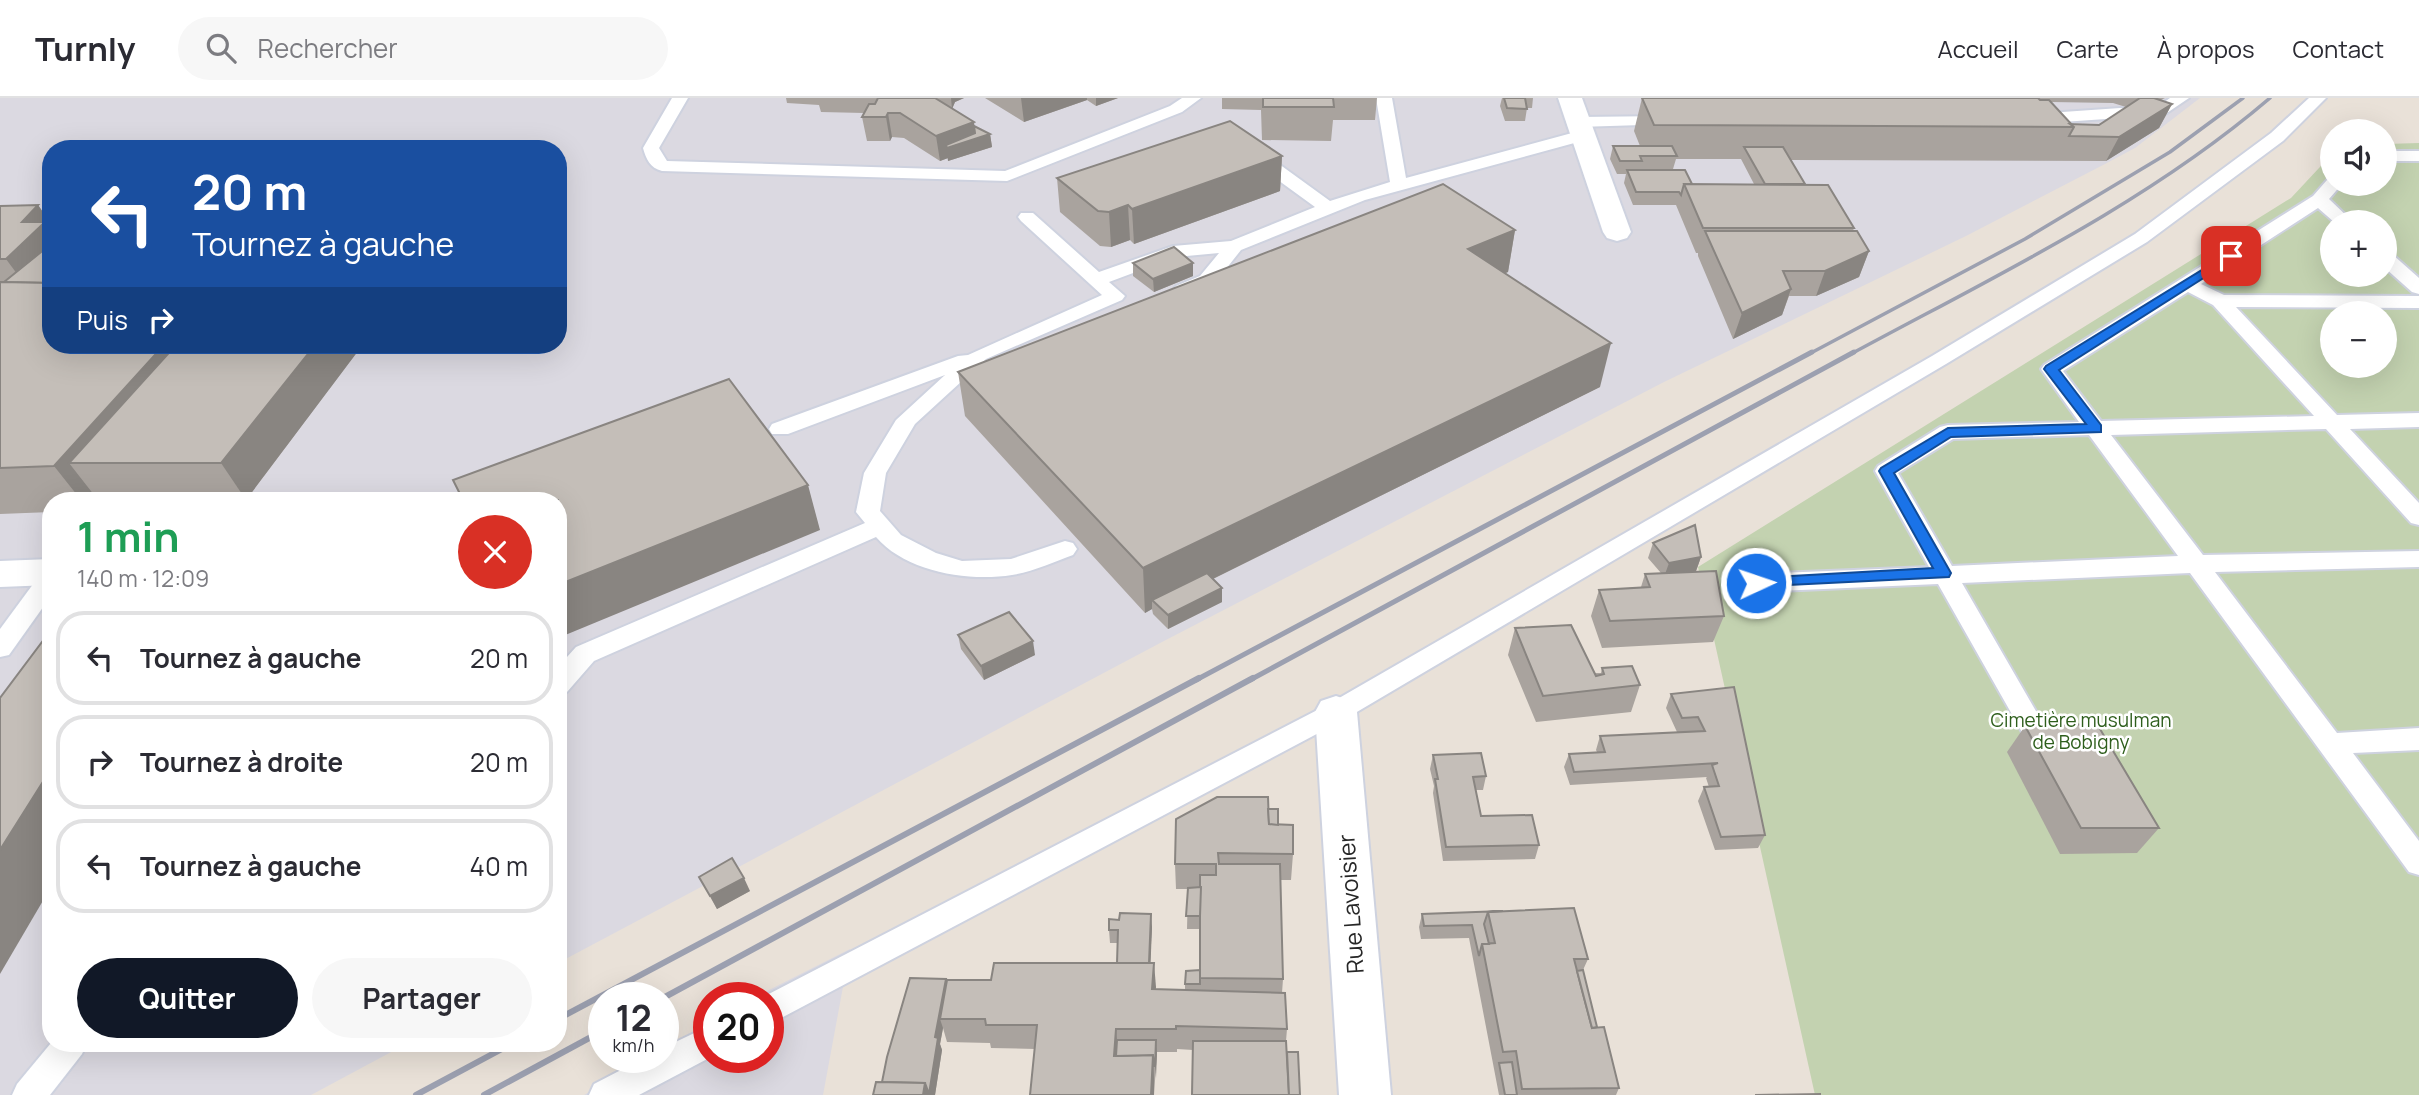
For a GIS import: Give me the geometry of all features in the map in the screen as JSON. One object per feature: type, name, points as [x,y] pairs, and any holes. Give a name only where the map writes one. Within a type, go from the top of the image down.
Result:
[{"type":"street","points":[[1577,118],[1617,232]]},
{"type":"street","points":[[0,574],[42,572]]},
{"type":"street","name":"Rue Lavoisier","points":[[1336,712],[1365,1095]]},
{"type":"lane","points":[[680,98],[651,148],[654,158],[662,166],[1007,176],[1176,109],[1193,98]]},
{"type":"lane","points":[[1384,98],[1399,185]]},
{"type":"lane","points":[[2022,119],[2120,113],[2155,116],[2181,98]]},
{"type":"lane","points":[[784,1002],[1336,712],[1939,360],[2141,238],[2277,137],[2318,98]]},
{"type":"lane","points":[[1096,280],[1173,252],[1234,246],[1328,208],[1399,185],[1577,118],[1690,121]]},
{"type":"lane","points":[[1248,150],[1328,208]]},
{"type":"lane","points":[[2397,156],[2419,156]]},
{"type":"lane","points":[[2322,196],[2051,369],[2419,863]]},
{"type":"lane","points":[[2319,200],[2330,210]]},
{"type":"lane","points":[[1027,218],[1133,311]]},
{"type":"lane","points":[[1170,296],[1207,280],[1234,246]]},
{"type":"lane","points":[[2397,269],[2419,288]]},
{"type":"lane","points":[[2187,284],[2220,301],[2419,517]]},
{"type":"lane","points":[[780,429],[979,355],[1115,296]]},
{"type":"lane","points":[[2220,301],[2419,302]]},
{"type":"lane","points":[[979,355],[907,420],[875,473],[868,512],[893,541],[928,559],[961,569],[1012,567],[1065,549]]},
{"type":"lane","points":[[2031,725],[1886,471],[1948,432],[2419,421]]},
{"type":"lane","points":[[567,675],[585,654],[880,526]]},
{"type":"lane","points":[[1756,583],[1943,573],[2419,559]]},
{"type":"lane","points":[[0,648],[42,590]]},
{"type":"lane","points":[[2330,744],[2419,739]]},
{"type":"lane","points":[[606,1095],[693,1049]]},
{"type":"lane","points":[[29,1095],[64,1052]]},
{"type":"shaded area","points":[[0,98],[2200,98],[2135,148],[2105,164],[1966,236],[1664,382],[1162,642],[567,958],[567,492],[42,492],[42,1052],[391,1052],[311,1095],[0,1095]]},
{"type":"shaded area","points":[[850,949],[823,1095],[584,1095],[623,1073],[679,1073],[679,1041],[693,1033],[693,1073],[784,1073],[784,982]]},
{"type":"green space","name":"Cimetière musulman de Bobigny","points":[[2419,143],[2419,1095],[1815,1095],[1698,567],[2291,198],[2320,167],[2320,196],[2397,196],[2397,144]]},
{"type":"building","points":[[878,98],[935,98],[974,122],[936,136],[900,113],[888,113],[886,117],[862,117],[869,104],[875,104]]},
{"type":"building","points":[[1263,98],[1333,98],[1334,107],[1263,107]]},
{"type":"building","points":[[1504,98],[1525,98],[1527,109],[1507,108]]},
{"type":"building","points":[[1642,98],[2038,98],[2049,100],[2074,127],[1654,125]]},
{"type":"building","points":[[2140,98],[2154,98],[2172,104],[2119,137],[2069,136],[2074,127],[2070,124],[2099,125]]},
{"type":"building","points":[[1230,121],[1282,156],[1132,209],[1128,205],[1109,212],[1098,211],[1057,178]]},
{"type":"building","points":[[974,126],[990,134],[947,148],[946,145],[975,133]]},
{"type":"building","points":[[1613,146],[1672,146],[1677,156],[1640,156],[1642,161],[1620,161]]},
{"type":"building","points":[[1744,147],[1783,147],[1805,184],[1765,184]]},
{"type":"building","points":[[1627,170],[1685,170],[1692,184],[1684,184],[1681,195],[1679,192],[1636,192]]},
{"type":"building","points":[[1443,184],[1515,230],[1468,249],[1611,343],[1143,568],[958,372]]},
{"type":"building","points":[[1684,184],[1828,185],[1854,228],[1703,228]]},
{"type":"building","points":[[38,205],[22,222],[42,222],[6,259],[0,259],[0,206]]},
{"type":"building","points":[[1705,231],[1857,231],[1869,251],[1825,271],[1783,271],[1791,289],[1742,313]]},
{"type":"building","points":[[1174,247],[1193,263],[1153,279],[1133,263]]},
{"type":"building","points":[[42,251],[42,283],[4,282]]},
{"type":"building","points":[[0,282],[42,283],[42,354],[156,354],[54,466],[0,468]]},
{"type":"building","points":[[168,354],[308,354],[221,463],[69,463]]},
{"type":"building","points":[[729,379],[808,485],[567,581],[567,492],[459,492],[453,480]]},
{"type":"building","points":[[1695,525],[1701,557],[1669,563],[1653,543]]},
{"type":"building","points":[[1716,571],[1724,616],[1610,621],[1599,590],[1650,587],[1645,574]]},
{"type":"building","points":[[1207,573],[1222,588],[1168,615],[1152,600]]},
{"type":"building","points":[[1009,612],[1033,641],[981,666],[958,635]]},
{"type":"building","points":[[1571,625],[1596,676],[1604,674],[1602,668],[1632,666],[1640,685],[1543,696],[1515,628]]},
{"type":"building","points":[[42,642],[42,783],[0,850],[0,698]]},
{"type":"building","points":[[1734,687],[1765,835],[1721,837],[1704,787],[1719,786],[1712,765],[1718,763],[1574,772],[1569,754],[1605,752],[1600,736],[1705,731],[1698,717],[1682,718],[1671,694]]},
{"type":"building","points":[[2097,724],[2159,828],[2081,828],[2025,726]]},
{"type":"building","points":[[1481,753],[1486,776],[1473,777],[1481,816],[1532,815],[1539,845],[1446,847],[1433,755]]},
{"type":"building","points":[[1217,797],[1268,797],[1269,824],[1293,825],[1293,854],[1218,853],[1219,864],[1280,864],[1283,979],[1200,978],[1200,875],[1216,875],[1216,864],[1175,864],[1176,819]]},
{"type":"building","points":[[1268,809],[1278,809],[1278,825],[1269,824]]},
{"type":"building","points":[[732,858],[744,878],[710,896],[699,877]]},
{"type":"building","points":[[1201,887],[1200,916],[1186,916],[1188,888]]},
{"type":"building","points":[[1574,908],[1588,959],[1574,959],[1592,1028],[1604,1027],[1619,1088],[1522,1089],[1516,1051],[1503,1052],[1482,944],[1495,943],[1488,912]]},
{"type":"building","points":[[1503,911],[1488,912],[1484,924],[1489,944],[1482,944],[1479,956],[1472,925],[1424,926],[1422,914]]},
{"type":"building","points":[[1120,913],[1151,914],[1149,963],[1117,963],[1118,930],[1109,930],[1109,919],[1119,920]]},
{"type":"building","points":[[994,963],[1154,963],[1152,989],[1285,993],[1287,1029],[1176,1026],[1176,1029],[1116,1029],[1114,1056],[1153,1055],[1151,1095],[1030,1095],[1037,1025],[986,1025],[985,1019],[940,1019],[947,980],[991,980]]},
{"type":"building","points":[[1200,970],[1200,984],[1185,984],[1186,971]]},
{"type":"building","points":[[1583,970],[1597,1027],[1592,1028],[1577,971]]},
{"type":"building","points":[[910,978],[946,979],[935,1037],[938,1038],[929,1094],[925,1083],[882,1082]]},
{"type":"building","points":[[1117,1040],[1156,1040],[1155,1066],[1153,1055],[1116,1056]]},
{"type":"building","points":[[1193,1041],[1286,1041],[1289,1095],[1192,1095]]},
{"type":"building","points":[[1287,1052],[1298,1052],[1300,1095],[1289,1095]]},
{"type":"building","points":[[1512,1062],[1517,1095],[1505,1095],[1499,1063]]},
{"type":"building","points":[[876,1082],[925,1083],[923,1095],[873,1095]]},
{"type":"building","points":[[1820,1094],[1820,1095],[1755,1095]]},
{"type":"railway","points":[[1809,354],[2025,239],[2170,152],[2243,98]]},
{"type":"railway","points":[[1851,354],[2068,237],[2172,172],[2222,137],[2270,98]]},
{"type":"railway","points":[[1196,680],[1812,352]]},
{"type":"railway","points":[[1250,680],[1854,352]]},
{"type":"railway","points":[[567,1014],[1199,678]]},
{"type":"railway","points":[[679,989],[1253,678]]},
{"type":"railway","points":[[567,1050],[588,1039]]},
{"type":"railway","points":[[416,1095],[496,1052]]},
{"type":"railway","points":[[484,1095],[563,1052]]},
{"type":"route","points":[[1756,583],[1943,573],[1886,471],[1948,432],[2096,429],[2051,369],[2231,256]]}]
